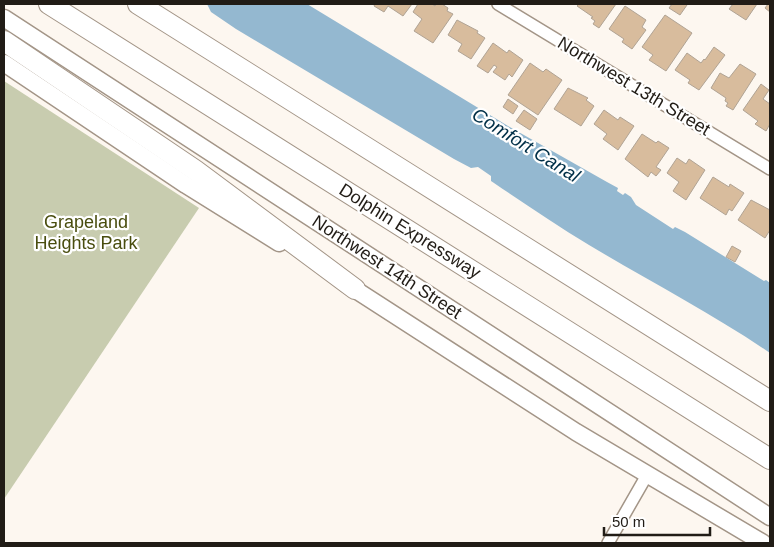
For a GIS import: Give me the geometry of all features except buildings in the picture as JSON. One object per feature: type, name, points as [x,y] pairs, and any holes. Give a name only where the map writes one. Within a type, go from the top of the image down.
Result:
[{"type":"highway","name":"Dolphin Expressway","points":[[49,4],[770,459]]},
{"type":"highway","points":[[138,4],[770,401]]},
{"type":"highway","points":[[4,41],[195,170],[355,289]]},
{"type":"highway","points":[[751,389],[770,397]]},
{"type":"street","name":"Northwest 13th Street","points":[[498,4],[770,169]]},
{"type":"street","name":"Northwest 14th Street","points":[[4,18],[770,517]]},
{"type":"street","name":"Northwest 14th Street","points":[[4,63],[186,186],[355,289],[576,432],[764,543]]},
{"type":"street","points":[[608,543],[647,475]]},
{"type":"green space","name":"Grapeland Heights Park","points":[[4,81],[199,208],[4,499]]},
{"type":"water","name":"Comfort Canal","points":[[207,4],[307,4],[508,126],[618,188],[617,191],[631,197],[636,205],[673,229],[675,227],[685,232],[770,283],[770,353],[565,230],[491,181],[491,176],[478,167],[471,168],[454,159],[236,29],[211,12]]}]
